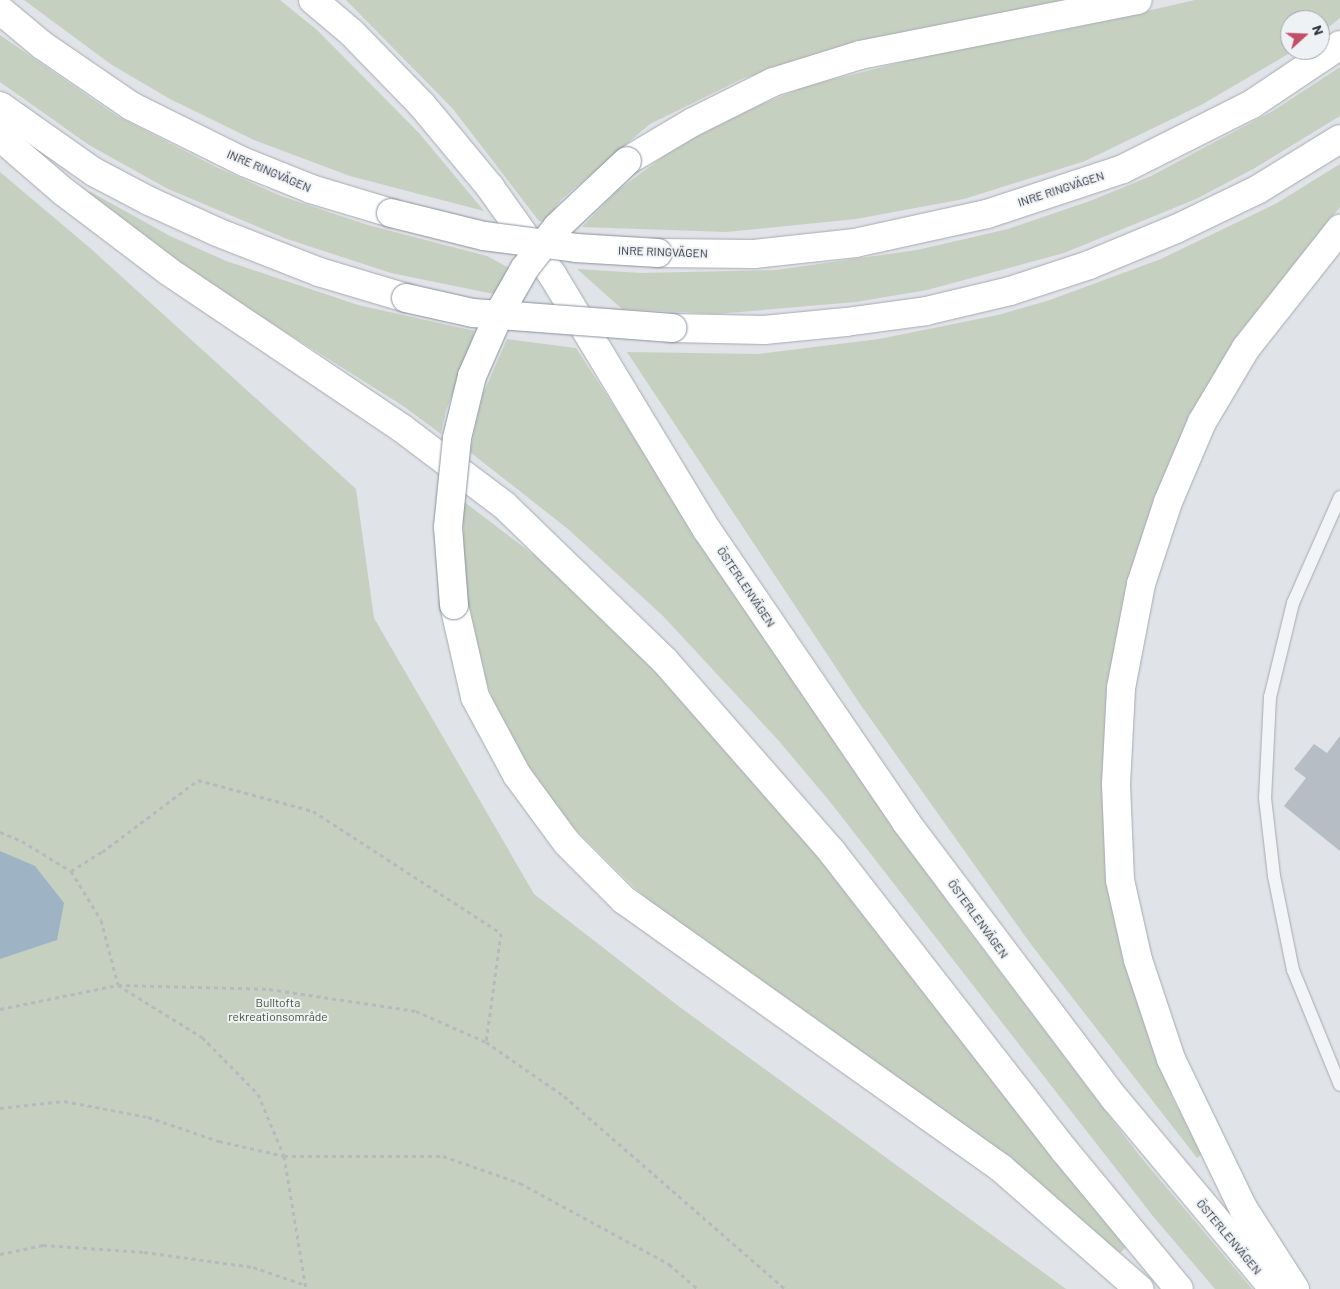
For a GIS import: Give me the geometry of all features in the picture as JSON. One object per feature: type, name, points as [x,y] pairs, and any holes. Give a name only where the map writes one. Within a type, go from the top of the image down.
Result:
[{"type":"highway","name":"ÖSTERLENVÄGEN","points":[[313,0],[352,33],[422,105],[490,186],[553,276],[707,530],[906,822],[1014,968],[1115,1098],[1274,1289]]},
{"type":"highway","points":[[1138,0],[860,56],[782,80],[693,122],[627,161],[557,227],[525,268],[501,310],[472,376],[457,438],[448,527],[454,606],[475,697],[517,775],[567,842],[624,900],[1001,1168],[1139,1289]]},
{"type":"highway","name":"INRE RINGVÄGEN","points":[[0,10],[42,45],[131,106],[244,162],[311,189],[391,214],[484,236],[576,248],[658,254],[754,254],[855,243],[987,214],[1123,169],[1252,104],[1340,46]]},
{"type":"highway","points":[[0,106],[94,172],[149,201],[216,232],[319,272],[406,298],[473,313],[672,328],[764,330],[846,322],[926,312],[1010,292],[1090,265],[1176,229],[1257,190],[1340,139]]},
{"type":"highway","points":[[0,137],[64,192],[168,272],[403,429],[504,505],[665,661],[832,852],[1064,1150],[1179,1289]]},
{"type":"highway","points":[[1295,1289],[1243,1208],[1171,1059],[1138,960],[1120,880],[1116,784],[1121,688],[1141,584],[1168,502],[1202,422],[1246,348],[1340,229]]},
{"type":"lane","points":[[1340,497],[1293,603],[1270,697],[1265,798],[1274,876],[1293,970],[1340,1085]]},
{"type":"path","points":[[71,871],[102,852],[198,780],[313,811],[500,934],[486,1042]]},
{"type":"path","points":[[0,832],[22,840],[71,871],[101,920],[118,985],[202,1037],[258,1094],[284,1156],[306,1287]]},
{"type":"path","points":[[0,1009],[118,985],[269,989],[416,1012],[486,1042],[564,1096],[785,1289]]},
{"type":"path","points":[[0,1108],[64,1101],[148,1117],[219,1141],[284,1156],[443,1156],[520,1183],[669,1264],[698,1289]]},
{"type":"path","points":[[0,1254],[43,1245],[144,1252],[253,1267],[306,1287]]},
{"type":"green space","points":[[24,0],[280,0],[317,30],[419,133],[484,211],[350,176],[254,140],[170,99],[112,65]]},
{"type":"green space","points":[[346,0],[1087,0],[818,54],[742,79],[650,124],[562,199],[544,222],[539,221],[453,109]]},
{"type":"green space","points":[[1195,0],[1340,0],[1340,18],[1330,26],[1330,10],[1280,10],[1280,59],[1201,105],[1085,161],[964,199],[856,219],[726,232],[582,227],[617,191],[676,147],[722,120],[807,86],[950,50],[1046,34]]},
{"type":"green space","points":[[0,35],[117,116],[216,167],[281,196],[368,225],[487,256],[509,268],[494,294],[391,273],[287,239],[168,189],[89,145],[0,82]]},
{"type":"green space","points":[[1340,67],[1340,116],[1255,168],[1196,199],[1064,253],[927,290],[856,302],[717,314],[622,309],[577,269],[641,273],[776,270],[917,250],[1008,229],[1090,201],[1151,176],[1273,111]]},
{"type":"green space","points":[[1340,164],[1340,207],[1238,339],[1122,616],[1130,979],[1172,1097],[1202,1154],[1197,1158],[1030,943],[860,704],[627,352],[757,354],[879,339],[998,315],[1050,300],[1161,259],[1277,203]]},
{"type":"green space","name":"Bulltofta rekreationsområde","points":[[0,172],[90,248],[356,489],[374,618],[534,894],[677,1005],[1066,1289],[0,1289]]},
{"type":"green space","points":[[89,191],[170,236],[226,261],[358,305],[475,331],[446,411],[441,434],[403,406],[200,278],[86,196]]},
{"type":"green space","points":[[507,339],[576,348],[762,635],[954,911],[1139,1155],[1252,1289],[1215,1289],[1152,1215],[831,803],[779,741],[663,616],[568,529],[470,452],[483,394]]},
{"type":"green space","points":[[463,501],[543,562],[628,641],[767,791],[1126,1247],[1119,1254],[687,932],[638,891],[566,820],[538,782],[507,731],[487,685],[465,594]]},
{"type":"water","points":[[0,851],[35,866],[64,903],[57,940],[0,959]]},
{"type":"building","points":[[1340,736],[1340,851],[1284,806],[1306,778],[1294,769],[1314,744],[1327,753]]}]
